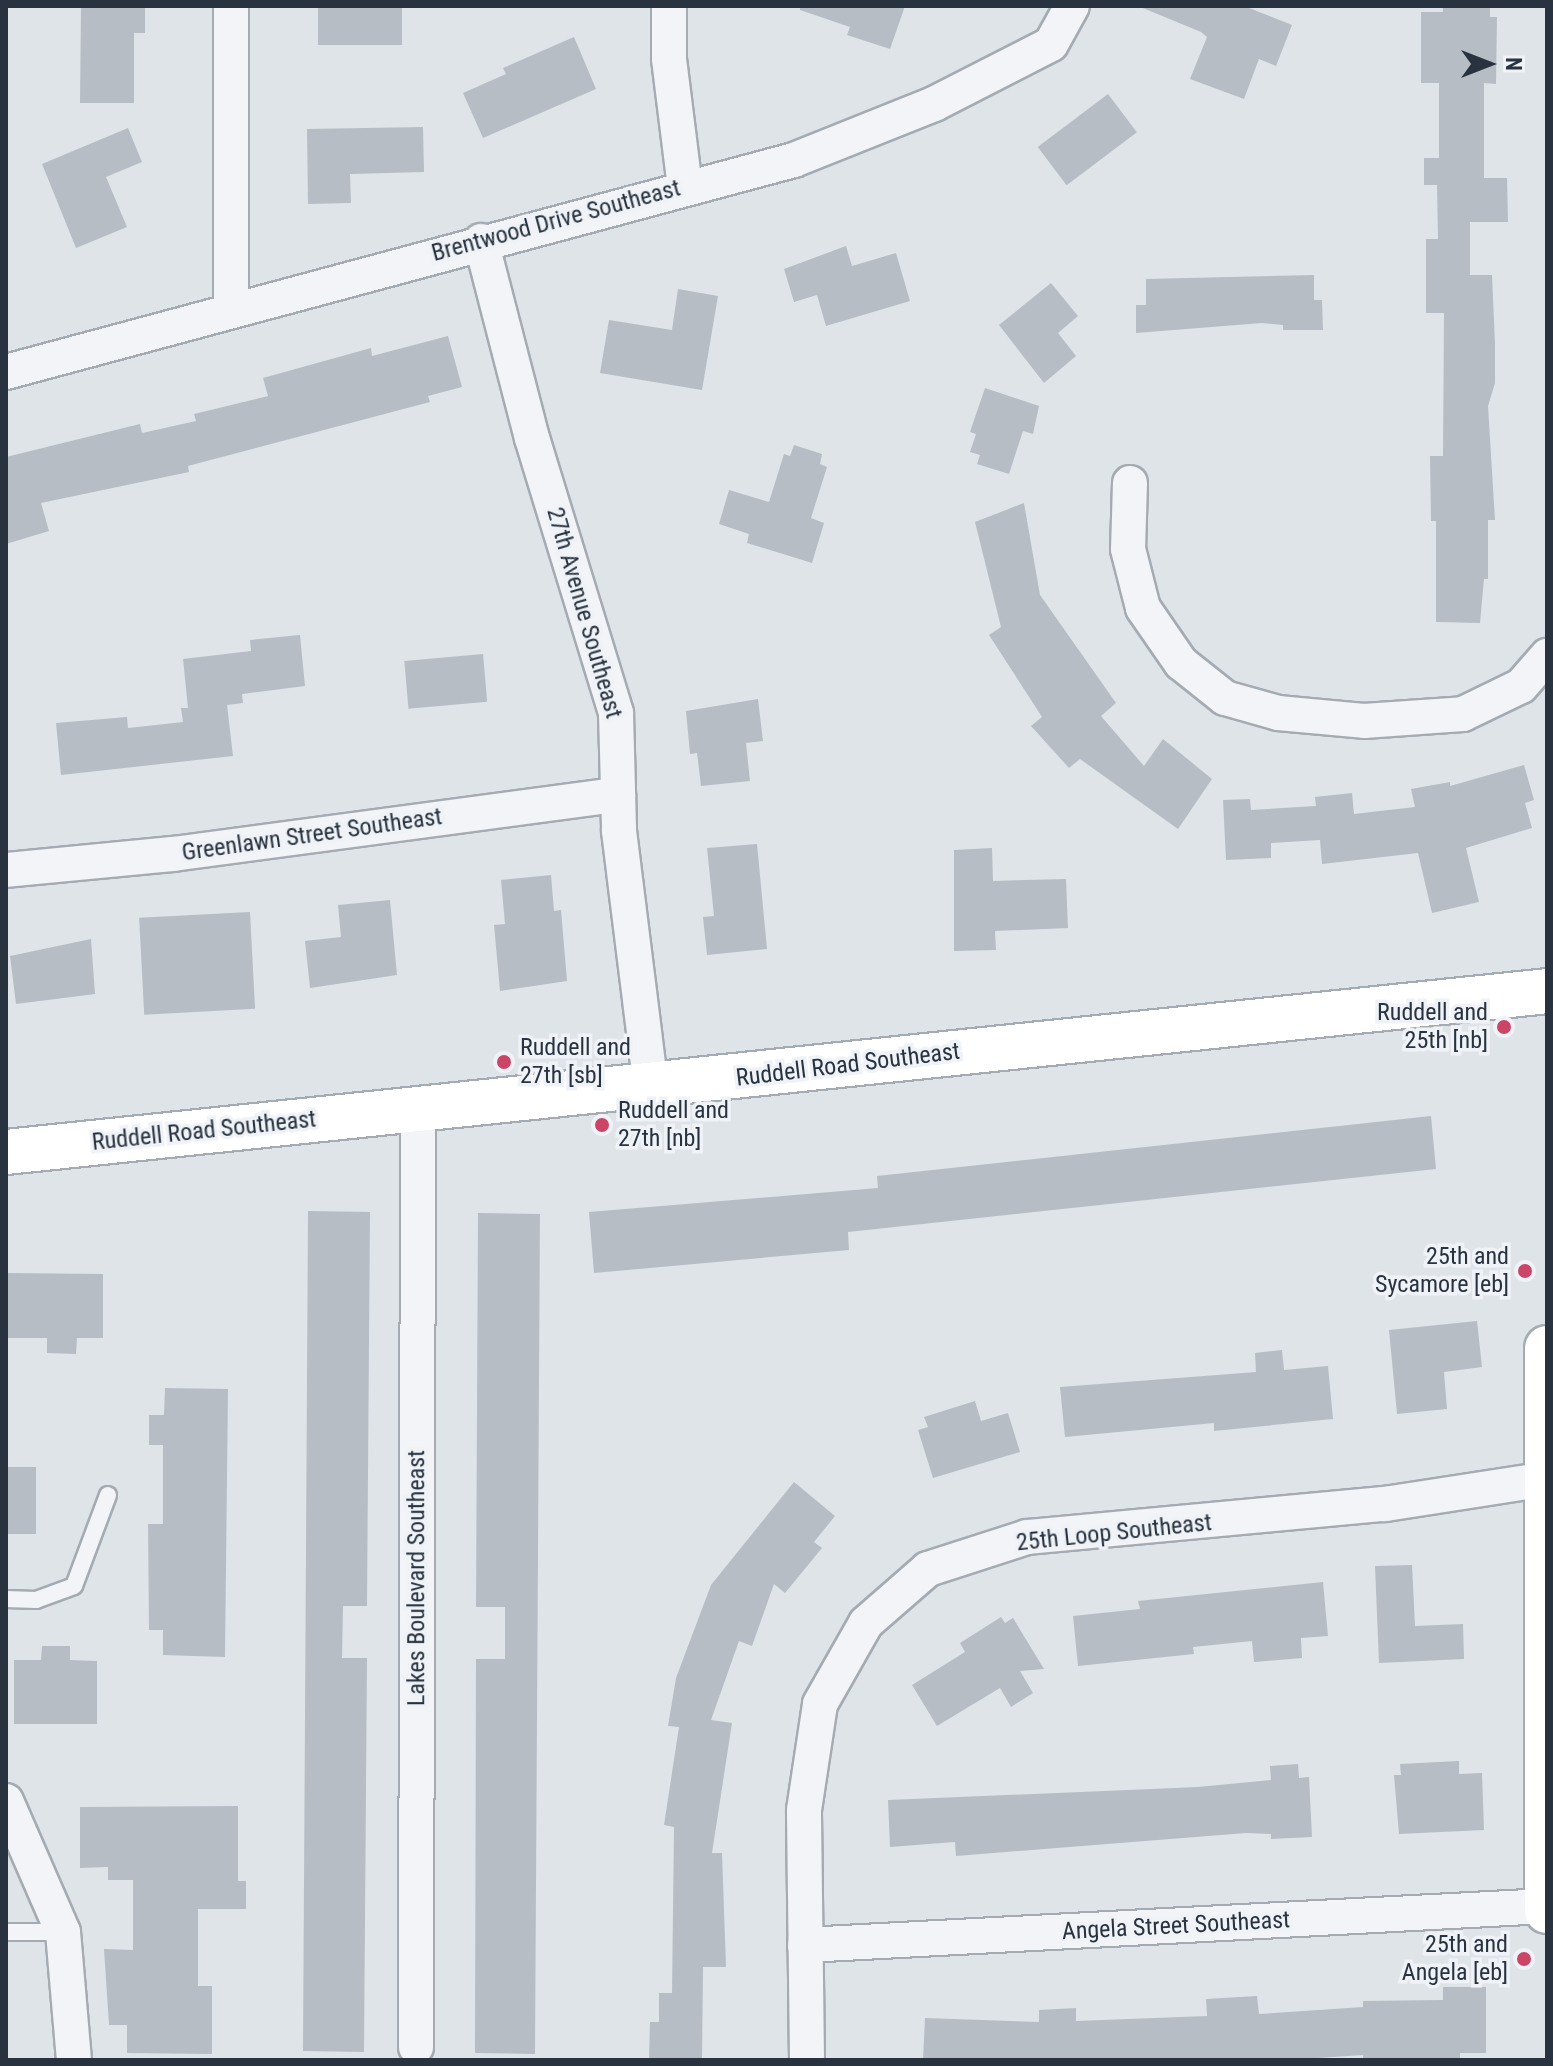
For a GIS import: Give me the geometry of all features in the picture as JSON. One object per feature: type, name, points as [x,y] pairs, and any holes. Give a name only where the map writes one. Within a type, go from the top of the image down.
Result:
[{"type":"main road","name":"Ruddell Road Southeast","points":[[6,1152],[651,1088],[1547,991]]},
{"type":"main road","points":[[1547,1348],[1547,1909]]},
{"type":"street","points":[[231,6],[231,309]]},
{"type":"street","points":[[669,6],[669,59],[685,187]]},
{"type":"street","name":"Brentwood Drive Southeast","points":[[6,372],[481,241],[794,160],[934,104],[1051,44],[1072,6]]},
{"type":"street","name":"27th Avenue Southeast","points":[[481,241],[532,438],[616,713],[618,795],[651,1088]]},
{"type":"street","points":[[1130,483],[1128,549],[1143,608],[1181,663],[1225,698],[1278,713],[1364,721],[1463,714],[1521,686],[1547,656]]},
{"type":"street","name":"Greenlawn Street Southeast","points":[[6,870],[173,854],[618,795]]},
{"type":"street","name":"Lakes Boulevard Southeast","points":[[416,2047],[418,1109]]},
{"type":"street","name":"25th Loop Southeast","points":[[807,2060],[804,1810],[820,1704],[866,1623],[928,1569],[1027,1537],[1385,1504],[1546,1479]]},
{"type":"street","points":[[6,1801],[63,1932],[74,2060]]},
{"type":"street","name":"Angela Street Southeast","points":[[805,1945],[1547,1909]]},
{"type":"lane","points":[[6,1599],[36,1600],[74,1586],[108,1495]]},
{"type":"lane","points":[[6,1932],[63,1932]]},
{"type":"building","points":[[81,6],[145,6],[145,33],[134,33],[134,103],[80,103]]},
{"type":"building","points":[[318,6],[402,6],[402,45],[318,45]]},
{"type":"building","points":[[800,6],[905,6],[890,49],[847,35],[850,27],[800,10]]},
{"type":"building","points":[[1138,6],[1244,6],[1292,25],[1276,66],[1259,59],[1244,99],[1190,79],[1207,37]]},
{"type":"building","points":[[1443,6],[1490,6],[1490,17],[1497,17],[1496,84],[1484,83],[1484,178],[1507,178],[1508,222],[1470,222],[1470,275],[1492,275],[1495,344],[1495,383],[1488,406],[1495,520],[1488,520],[1488,579],[1484,579],[1480,623],[1436,622],[1436,521],[1431,521],[1430,456],[1443,456],[1444,313],[1426,313],[1426,239],[1438,239],[1437,185],[1424,185],[1424,158],[1439,158],[1439,83],[1421,83],[1421,12],[1443,12]]},
{"type":"building","points":[[574,37],[596,89],[483,138],[463,93],[506,74],[503,68]]},
{"type":"building","points":[[1108,94],[1137,132],[1067,185],[1038,147]]},
{"type":"building","points":[[423,127],[424,172],[350,174],[351,203],[308,204],[307,129]]},
{"type":"building","points":[[128,128],[142,162],[106,177],[127,227],[76,248],[42,164]]},
{"type":"building","points":[[846,246],[852,266],[896,253],[910,301],[826,326],[817,295],[794,302],[784,269]]},
{"type":"building","points":[[1314,275],[1314,300],[1322,300],[1323,330],[1283,330],[1283,325],[1262,323],[1136,333],[1136,305],[1146,305],[1146,279]]},
{"type":"building","points":[[1051,283],[1078,316],[1058,333],[1076,356],[1044,383],[999,325]]},
{"type":"building","points":[[678,289],[718,296],[702,390],[600,373],[609,320],[672,330]]},
{"type":"building","points":[[448,336],[462,387],[428,396],[430,402],[188,466],[189,472],[41,503],[49,531],[6,544],[6,457],[140,424],[142,433],[196,421],[194,414],[268,396],[263,378],[371,348],[372,356]]},
{"type":"building","points":[[985,388],[1039,406],[1033,434],[1023,431],[1009,474],[977,464],[980,455],[970,452],[976,434],[970,432]]},
{"type":"building","points":[[794,445],[822,454],[820,464],[827,467],[811,518],[824,523],[812,563],[747,543],[749,534],[719,524],[729,490],[769,502],[784,454],[790,456]]},
{"type":"building","points":[[1024,503],[1040,595],[1116,703],[1101,716],[1144,766],[1163,739],[1212,779],[1178,829],[1080,759],[1069,768],[1031,726],[1042,717],[989,635],[1001,627],[975,522]]},
{"type":"building","points":[[300,635],[305,686],[242,694],[243,703],[227,705],[233,756],[61,775],[56,723],[127,717],[128,728],[183,722],[181,708],[188,708],[183,659],[251,651],[250,640]]},
{"type":"building","points":[[483,654],[487,702],[408,709],[404,661]]},
{"type":"building","points":[[758,699],[763,741],[746,743],[750,781],[701,786],[697,753],[690,754],[686,711]]},
{"type":"building","points":[[1524,765],[1534,800],[1525,803],[1532,828],[1466,848],[1479,902],[1432,913],[1418,853],[1322,864],[1320,840],[1271,843],[1271,858],[1226,860],[1223,800],[1250,799],[1251,810],[1316,806],[1315,797],[1352,793],[1354,814],[1415,807],[1411,789],[1450,782],[1450,786]]},
{"type":"building","points":[[757,844],[767,949],[707,955],[703,917],[714,916],[707,848]]},
{"type":"building","points":[[992,848],[993,881],[1066,879],[1068,928],[995,931],[996,950],[954,951],[954,850]]},
{"type":"building","points":[[551,875],[554,911],[561,910],[567,981],[500,991],[494,925],[505,924],[501,880]]},
{"type":"building","points":[[390,900],[397,975],[310,988],[305,941],[341,937],[338,905]]},
{"type":"building","points":[[250,912],[255,1009],[144,1015],[139,918]]},
{"type":"building","points":[[91,939],[95,994],[16,1004],[10,956]]},
{"type":"building","points":[[1431,1116],[1436,1169],[848,1232],[849,1250],[594,1273],[589,1212],[878,1188],[877,1176]]},
{"type":"building","points":[[308,1211],[370,1212],[367,1606],[343,1606],[342,1658],[367,1658],[364,2052],[303,2051]]},
{"type":"building","points":[[478,1213],[540,1214],[535,2054],[475,2053],[476,1659],[505,1659],[505,1607],[476,1607]]},
{"type":"building","points":[[6,1273],[103,1274],[103,1338],[77,1338],[76,1354],[47,1353],[47,1338],[6,1338]]},
{"type":"building","points":[[1477,1321],[1482,1367],[1444,1372],[1447,1409],[1397,1414],[1389,1330]]},
{"type":"building","points":[[1282,1350],[1284,1370],[1328,1366],[1333,1419],[1214,1431],[1214,1423],[1065,1437],[1060,1387],[1256,1372],[1255,1353]]},
{"type":"building","points":[[165,1388],[228,1389],[225,1657],[163,1655],[163,1630],[149,1630],[148,1524],[163,1524],[163,1445],[149,1445],[149,1415],[164,1415]]},
{"type":"building","points":[[975,1401],[981,1421],[1008,1413],[1020,1452],[933,1478],[918,1430],[928,1427],[924,1417]]},
{"type":"building","points":[[6,1467],[36,1467],[36,1534],[6,1534]]},
{"type":"building","points":[[794,1482],[835,1516],[814,1542],[822,1548],[785,1593],[774,1584],[752,1646],[739,1641],[711,1720],[732,1723],[712,1853],[722,1853],[726,1967],[703,1967],[702,2060],[649,2060],[650,2022],[659,2022],[659,1993],[672,1993],[674,1827],[664,1825],[679,1727],[668,1726],[676,1678],[711,1585]]},
{"type":"building","points":[[1412,1565],[1415,1626],[1463,1624],[1464,1659],[1379,1663],[1375,1566]]},
{"type":"building","points":[[1323,1582],[1328,1636],[1301,1638],[1302,1658],[1254,1662],[1252,1641],[1193,1647],[1194,1654],[1078,1666],[1073,1616],[1140,1609],[1138,1601]]},
{"type":"building","points":[[1001,1617],[1005,1623],[1013,1618],[1044,1669],[1020,1671],[1033,1693],[1011,1707],[1000,1688],[937,1726],[912,1685],[965,1652],[960,1643]]},
{"type":"building","points":[[42,1646],[70,1646],[70,1660],[97,1661],[97,1724],[14,1724],[14,1660],[41,1660]]},
{"type":"building","points":[[1459,1761],[1459,1774],[1482,1773],[1484,1830],[1399,1834],[1394,1775],[1401,1775],[1400,1764]]},
{"type":"building","points":[[1298,1764],[1299,1778],[1309,1777],[1312,1837],[1271,1839],[1271,1834],[1246,1833],[956,1856],[955,1842],[890,1847],[888,1800],[1198,1787],[1271,1780],[1270,1766]]},
{"type":"building","points":[[238,1806],[238,1881],[246,1881],[246,1909],[198,1909],[198,1986],[212,1986],[212,2054],[127,2053],[127,2025],[109,2025],[104,1949],[133,1950],[133,1880],[108,1880],[108,1867],[80,1868],[80,1807]]},
{"type":"building","points":[[1443,1987],[1486,1987],[1486,2053],[1460,2053],[1460,2060],[1363,2060],[1363,2055],[1288,2060],[923,2060],[925,2018],[1039,2022],[1039,2010],[1076,2008],[1076,2021],[1207,2016],[1206,1999],[1257,1996],[1259,2014],[1363,2007],[1363,2001],[1443,2000]]},
{"type":"place","name":"Ruddell and 25th [nb]","points":[[1504,1027]]},
{"type":"place","name":"Ruddell and 27th [sb]","points":[[504,1062]]},
{"type":"place","name":"Ruddell and 27th [nb]","points":[[602,1125]]},
{"type":"place","name":"25th and Sycamore [eb]","points":[[1525,1271]]},
{"type":"place","name":"25th and Angela [eb]","points":[[1524,1959]]}]
